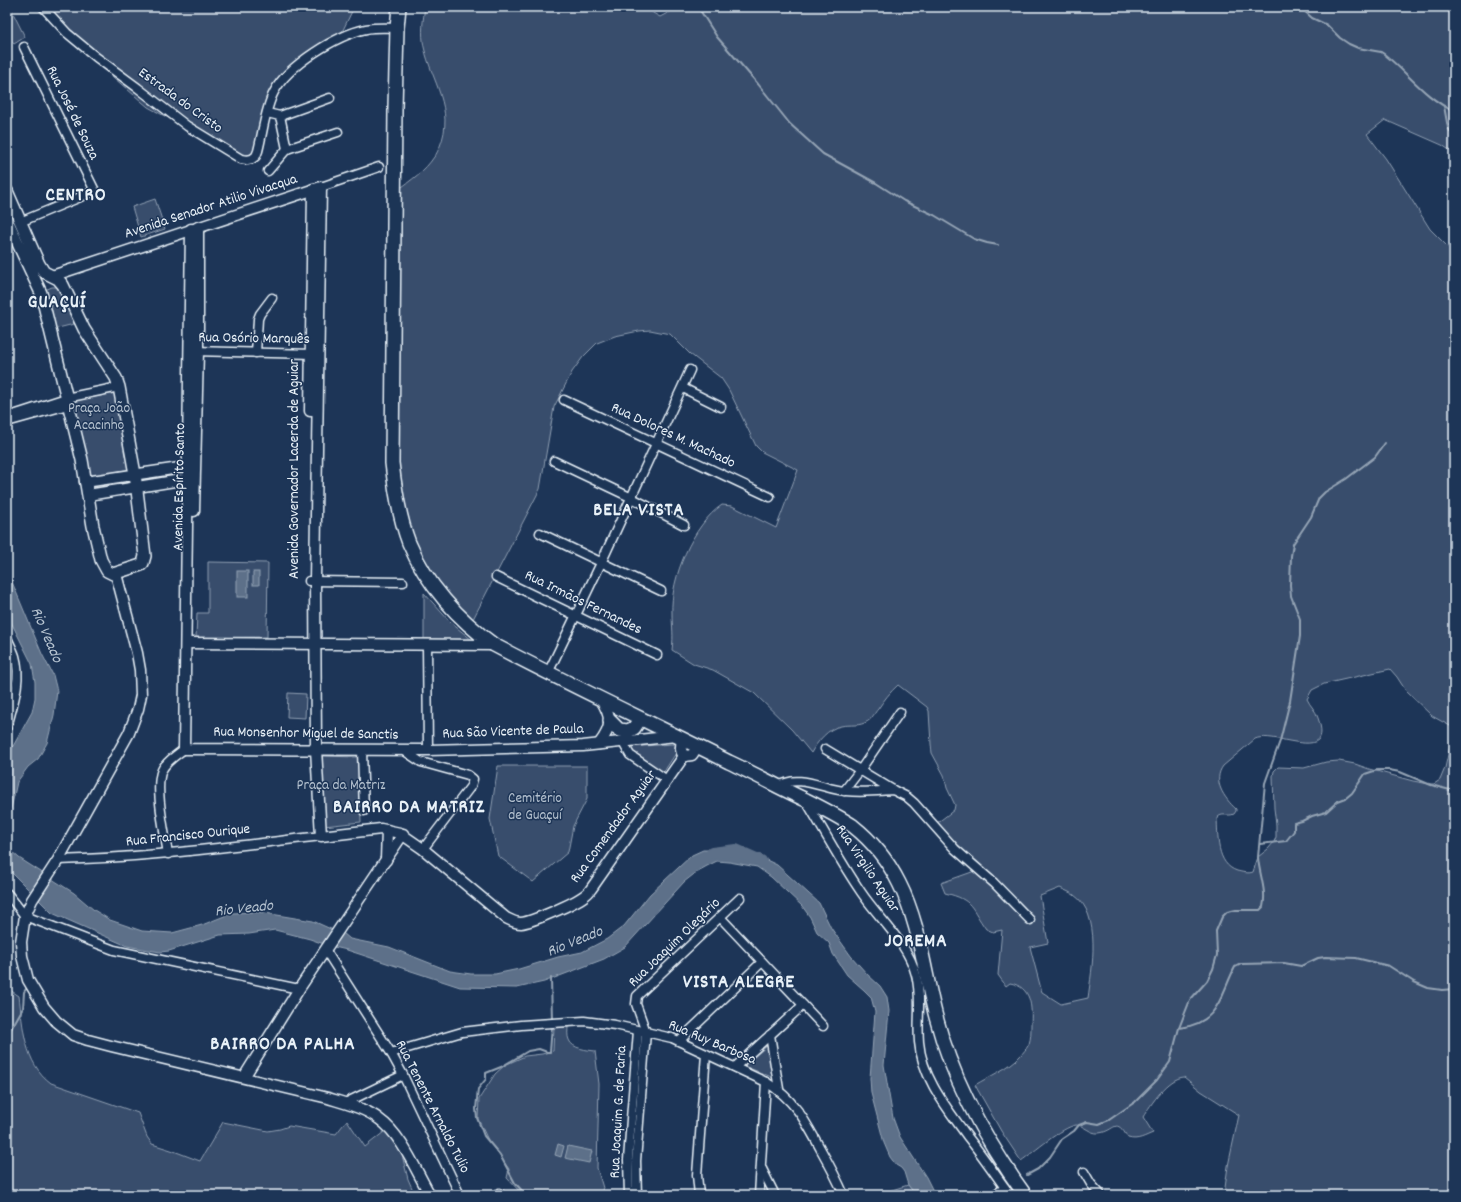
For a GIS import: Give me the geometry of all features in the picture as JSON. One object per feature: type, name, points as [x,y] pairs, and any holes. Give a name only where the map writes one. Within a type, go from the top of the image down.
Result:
[{"type":"highway","points":[[399,7],[397,28],[392,463],[395,491],[402,520],[409,543],[420,565],[438,591],[455,610],[476,632],[494,645],[640,719],[823,808],[854,827],[868,839],[882,855],[892,870],[900,885],[912,916],[940,1030],[960,1086],[982,1130],[1006,1169],[1025,1195]]},
{"type":"highway","points":[[610,721],[619,730],[628,731],[634,728],[640,719]]},
{"type":"main road","points":[[7,191],[42,270],[64,286],[84,329],[116,378],[119,387],[137,487],[144,560],[141,565],[116,574],[107,571],[101,560],[82,460],[41,293],[7,220]]},
{"type":"main road","points":[[41,293],[45,284],[52,276]]},
{"type":"street","name":"Estrada do Cristo","points":[[43,7],[67,33],[96,57],[187,126],[241,159],[246,160],[252,159],[256,156],[273,93],[278,84],[315,52],[330,43],[360,30],[374,28],[397,28]]},
{"type":"street","name":"Rua José de Souza","points":[[20,222],[95,191],[24,47]]},
{"type":"street","points":[[267,113],[280,116],[330,98]]},
{"type":"street","points":[[280,116],[287,149]]},
{"type":"street","points":[[268,171],[287,149],[338,132]]},
{"type":"street","name":"Avenida Senador Atilio Vivacqua","points":[[52,276],[379,167]]},
{"type":"street","name":"Avenida Governador Lacerda de Aguiar","points":[[313,749],[312,581],[317,188]]},
{"type":"street","name":"Avenida Espírito Santo","points":[[187,749],[194,351],[194,228]]},
{"type":"street","points":[[256,353],[258,319],[272,298]]},
{"type":"street","name":"Rua Osório Marquês","points":[[194,351],[314,354]]},
{"type":"street","points":[[548,673],[632,498],[690,370]]},
{"type":"street","points":[[7,417],[119,387]]},
{"type":"street","points":[[683,388],[721,407]]},
{"type":"street","name":"Rua Dolores M. Machado","points":[[564,400],[770,497]]},
{"type":"street","points":[[7,422],[67,402]]},
{"type":"street","points":[[554,461],[632,498],[684,525]]},
{"type":"street","points":[[86,482],[192,466]]},
{"type":"street","points":[[88,495],[191,478]]},
{"type":"street","points":[[540,532],[661,591]]},
{"type":"street","points":[[116,574],[138,653],[141,683],[140,702],[129,733],[58,860],[32,900],[25,916],[21,942],[22,956],[28,980],[44,1007],[56,1021],[73,1034],[88,1040],[244,1077],[345,1103],[373,1115],[386,1124],[394,1134],[430,1195]]},
{"type":"street","name":"Rua Irmãos Fernandes","points":[[496,577],[657,655]]},
{"type":"street","points":[[312,581],[403,582]]},
{"type":"street","points":[[7,638],[15,655],[18,679],[7,727]]},
{"type":"street","points":[[189,643],[494,645]]},
{"type":"street","points":[[427,644],[428,750]]},
{"type":"street","points":[[7,660],[9,682],[7,691]]},
{"type":"street","points":[[599,744],[605,735],[610,721],[608,711],[600,698]]},
{"type":"street","points":[[844,791],[900,712]]},
{"type":"street","points":[[599,744],[622,741],[680,738],[682,753],[684,756]]},
{"type":"street","points":[[622,741],[630,755],[667,780]]},
{"type":"street","name":"Rua São Vicente de Paula","points":[[428,750],[583,746],[599,744]]},
{"type":"street","name":"Rua Comendador Aguiar","points":[[403,834],[506,918],[513,922],[520,923],[529,921],[585,896],[684,756],[692,755],[698,746]]},
{"type":"street","points":[[168,854],[158,786],[160,775],[167,763],[187,749]]},
{"type":"street","name":"Rua Monsenhor Miguel de Sanctis","points":[[187,749],[428,750]]},
{"type":"street","points":[[244,1077],[299,989],[328,948],[403,834],[387,830],[376,830],[321,836],[313,749]]},
{"type":"street","points":[[825,749],[861,769],[914,803],[954,849],[994,883],[1030,920]]},
{"type":"street","points":[[362,750],[364,811]]},
{"type":"street","points":[[403,750],[421,762],[468,775],[472,779],[471,786],[423,849]]},
{"type":"street","points":[[779,786],[788,782],[799,781],[844,791],[893,790]]},
{"type":"street","name":"Rua Virgilio Aguiar","points":[[806,800],[862,893],[892,931],[910,958],[919,988],[918,1042],[926,1071],[950,1113],[1008,1192]]},
{"type":"street","points":[[386,860],[387,830]]},
{"type":"street","name":"Rua Francisco Ourique","points":[[58,860],[168,854],[321,836]]},
{"type":"street","points":[[7,893],[25,916],[122,952],[299,989]]},
{"type":"street","name":"Rua Joaquim Olegário","points":[[642,1031],[636,1004],[637,996],[740,898]]},
{"type":"street","points":[[720,917],[823,1026]]},
{"type":"street","name":"Rua Tenente Arnaldo Tulio","points":[[328,948],[391,1053],[460,1195]]},
{"type":"street","points":[[679,1041],[762,962]]},
{"type":"street","points":[[735,1067],[803,1005]]},
{"type":"street","name":"Rua Ruy Barbosa","points":[[391,1053],[462,1032],[547,1022],[599,1022],[679,1041],[779,1089],[806,1121],[844,1195]]},
{"type":"street","name":"Rua Joaquim G. de Faria","points":[[629,1195],[629,1140],[642,1031]]},
{"type":"street","name":"Rua Joaquim G. de Faria","points":[[637,1195],[636,1161],[642,1031]]},
{"type":"street","points":[[770,1035],[779,1089]]},
{"type":"street","points":[[699,1195],[697,1175],[706,1054]]},
{"type":"street","points":[[345,1103],[403,1076]]},
{"type":"street","points":[[759,1195],[762,1168],[766,1082]]},
{"type":"street","points":[[762,1168],[775,1195]]},
{"type":"street","points":[[1084,1172],[1091,1184],[1101,1195]]},
{"type":"street","points":[[994,1195],[1008,1192]]},
{"type":"green space","points":[[7,7],[10,7],[25,37],[14,44],[7,36]]},
{"type":"green space","points":[[42,7],[354,7],[342,32],[296,64],[269,108],[255,153],[248,161],[148,107],[58,30]]},
{"type":"green space","points":[[425,7],[647,7],[660,17],[679,7],[1454,7],[1454,153],[1442,145],[1385,120],[1367,134],[1386,159],[1430,229],[1454,253],[1454,1195],[1224,1195],[1228,1166],[1239,1115],[1201,1091],[1184,1077],[1178,1078],[1160,1092],[1143,1117],[1153,1133],[1141,1138],[1132,1139],[1128,1138],[1124,1131],[1118,1126],[1115,1126],[1105,1132],[1096,1133],[1082,1126],[1076,1125],[1063,1130],[1021,1161],[1001,1131],[975,1085],[1011,1064],[1026,1049],[1031,1037],[1031,1005],[1027,993],[1023,989],[1010,983],[1006,986],[998,975],[1002,930],[993,932],[986,929],[970,905],[961,898],[945,893],[941,883],[972,872],[981,867],[955,843],[937,823],[954,810],[955,805],[947,788],[944,775],[932,753],[929,711],[927,707],[898,685],[887,696],[869,720],[858,725],[836,727],[827,733],[816,744],[811,753],[792,730],[754,693],[713,670],[694,664],[672,650],[672,599],[675,584],[685,553],[702,525],[711,514],[722,505],[732,506],[776,528],[798,470],[762,452],[756,446],[729,390],[721,378],[690,354],[670,334],[650,330],[615,336],[597,343],[583,357],[572,372],[554,407],[540,489],[472,621],[449,596],[432,574],[410,535],[397,485],[398,190],[422,171],[436,155],[444,133],[445,120],[441,96],[423,42],[422,32]],"holes":[[[1390,669],[1406,691],[1432,716],[1452,727],[1453,732],[1445,768],[1440,780],[1434,784],[1413,781],[1355,764],[1339,761],[1326,762],[1304,768],[1278,767],[1274,771],[1273,776],[1276,825],[1276,837],[1274,842],[1258,857],[1253,872],[1249,873],[1237,871],[1230,867],[1222,856],[1218,841],[1217,818],[1221,815],[1234,814],[1236,811],[1236,809],[1227,800],[1219,783],[1220,772],[1223,766],[1255,739],[1264,737],[1300,743],[1311,743],[1318,740],[1321,732],[1318,718],[1307,699],[1312,690],[1324,684]],[[1060,888],[1074,895],[1083,904],[1089,915],[1093,943],[1093,958],[1088,998],[1061,1004],[1042,992],[1030,947],[1048,943],[1040,896]]]},
{"type":"green space","points":[[155,199],[165,229],[141,237],[132,207]]},
{"type":"green space","points":[[56,287],[60,290],[74,324],[54,329],[45,290]]},
{"type":"green space","name":"Praça João Acacinho","points":[[114,393],[131,469],[91,476],[74,401]]},
{"type":"green space","points":[[208,562],[268,563],[267,637],[196,638],[197,613],[208,613]]},
{"type":"green space","points":[[424,593],[451,623],[472,640],[424,639]]},
{"type":"green space","points":[[288,693],[306,694],[305,718],[287,717]]},
{"type":"green space","points":[[673,744],[676,753],[663,773],[632,752],[629,747]]},
{"type":"green space","name":"Praça da Matriz","points":[[322,756],[358,757],[361,822],[324,826],[322,799]]},
{"type":"green space","name":"Cemitério de Guaçuí","points":[[498,766],[587,766],[587,799],[573,826],[568,852],[533,882],[498,856],[490,819]]},
{"type":"green space","points":[[7,988],[19,996],[26,1044],[35,1065],[42,1075],[51,1083],[138,1113],[147,1137],[152,1144],[200,1161],[223,1122],[268,1131],[289,1126],[336,1134],[347,1120],[365,1147],[389,1128],[401,1151],[408,1179],[415,1195],[7,1195]]},
{"type":"green space","points":[[554,1027],[568,1027],[568,1038],[573,1045],[595,1051],[599,1084],[597,1168],[603,1188],[600,1195],[523,1195],[507,1178],[509,1169],[488,1140],[478,1119],[479,1099],[495,1074],[505,1065],[525,1056],[553,1051]]},
{"type":"green space","points":[[768,1045],[774,1078],[744,1066]]},
{"type":"green space","points":[[908,1185],[916,1195],[876,1195]]},
{"type":"shaded area","name":"Rio Veado","points":[[7,570],[42,654],[53,675],[57,691],[54,715],[47,743],[38,759],[28,767],[17,782],[7,827],[7,757],[32,712],[35,698],[35,682],[32,664],[7,614]]},
{"type":"shaded area","points":[[237,571],[248,571],[248,597],[237,597]]},
{"type":"shaded area","points":[[253,572],[259,572],[259,585],[253,585]]},
{"type":"shaded area","name":"Rio Veado","points":[[7,842],[10,850],[19,858],[74,893],[94,910],[110,920],[142,931],[172,933],[202,925],[232,913],[259,912],[313,921],[333,930],[324,944],[275,930],[249,934],[220,935],[169,951],[160,952],[127,946],[52,913],[7,868]]},
{"type":"shaded area","points":[[703,850],[723,850],[756,855],[777,865],[819,903],[831,928],[851,956],[880,986],[887,997],[889,1011],[884,1065],[893,1118],[900,1137],[926,1177],[935,1195],[916,1195],[908,1185],[904,1172],[890,1157],[884,1143],[871,1093],[870,1078],[875,1012],[871,997],[847,975],[833,954],[829,943],[817,932],[810,917],[802,906],[771,877],[757,867],[717,861],[707,866],[684,882],[625,947],[604,959],[544,982],[517,988],[460,987],[334,947],[343,933],[350,939],[389,947],[450,971],[471,974],[495,974],[519,969],[558,957],[582,952],[607,939],[624,926],[650,894],[692,855]]},
{"type":"shaded area","points":[[558,1144],[564,1146],[561,1157],[555,1155]]},
{"type":"shaded area","points":[[568,1146],[592,1151],[589,1163],[565,1158]]},
{"type":"waterway","points":[[698,7],[717,37],[790,124],[823,154],[876,183],[904,201],[934,215],[974,239],[998,245]]},
{"type":"waterway","points":[[1300,7],[1312,18],[1327,25],[1340,38],[1349,44],[1358,48],[1381,52],[1384,54],[1426,93],[1444,106],[1454,111]]},
{"type":"waterway","points":[[1444,106],[1448,128],[1454,137]]},
{"type":"waterway","points":[[1027,1175],[1038,1169],[1050,1157],[1062,1139],[1074,1131],[1079,1125],[1087,1122],[1099,1124],[1109,1120],[1135,1102],[1157,1080],[1170,1062],[1179,1028],[1190,1000],[1207,981],[1213,969],[1217,955],[1216,931],[1222,917],[1227,912],[1236,910],[1260,910],[1263,907],[1264,894],[1258,857],[1265,783],[1280,741],[1290,701],[1300,636],[1300,619],[1291,596],[1290,585],[1293,544],[1311,517],[1319,498],[1325,492],[1346,479],[1375,457],[1385,443]]},
{"type":"waterway","points":[[1260,844],[1286,841],[1294,831],[1294,823],[1326,812],[1338,801],[1346,798],[1352,793],[1365,774],[1377,770],[1400,772],[1431,785],[1454,791]]},
{"type":"waterway","name":"Rio Veado","points":[[712,853],[736,850],[761,861]]},
{"type":"waterway","points":[[1179,1028],[1203,1021],[1210,1015],[1221,998],[1235,967],[1241,964],[1284,963],[1301,966],[1318,958],[1356,958],[1389,966],[1414,982],[1428,988],[1442,990],[1454,989]]},
{"type":"waterway","points":[[551,978],[552,1021]]},
{"type":"waterway","points":[[7,1036],[23,1008],[24,992],[26,989]]},
{"type":"waterway","points":[[526,1195],[515,1183],[500,1155],[484,1136],[477,1118],[476,1109],[478,1089],[486,1079],[486,1073],[501,1067],[528,1051],[539,1049],[550,1052],[552,1026]]},
{"type":"district","name":"CENTRO","points":[[76,196]]},
{"type":"district","name":"GUAÇUÍ","points":[[57,303]]},
{"type":"district","name":"BELA VISTA","points":[[639,511]]},
{"type":"district","name":"BAIRRO DA MATRIZ","points":[[409,808]]},
{"type":"district","name":"JOREMA","points":[[916,942]]},
{"type":"district","name":"VISTA ALEGRE","points":[[739,983]]},
{"type":"district","name":"BAIRRO DA PALHA","points":[[283,1045]]}]
